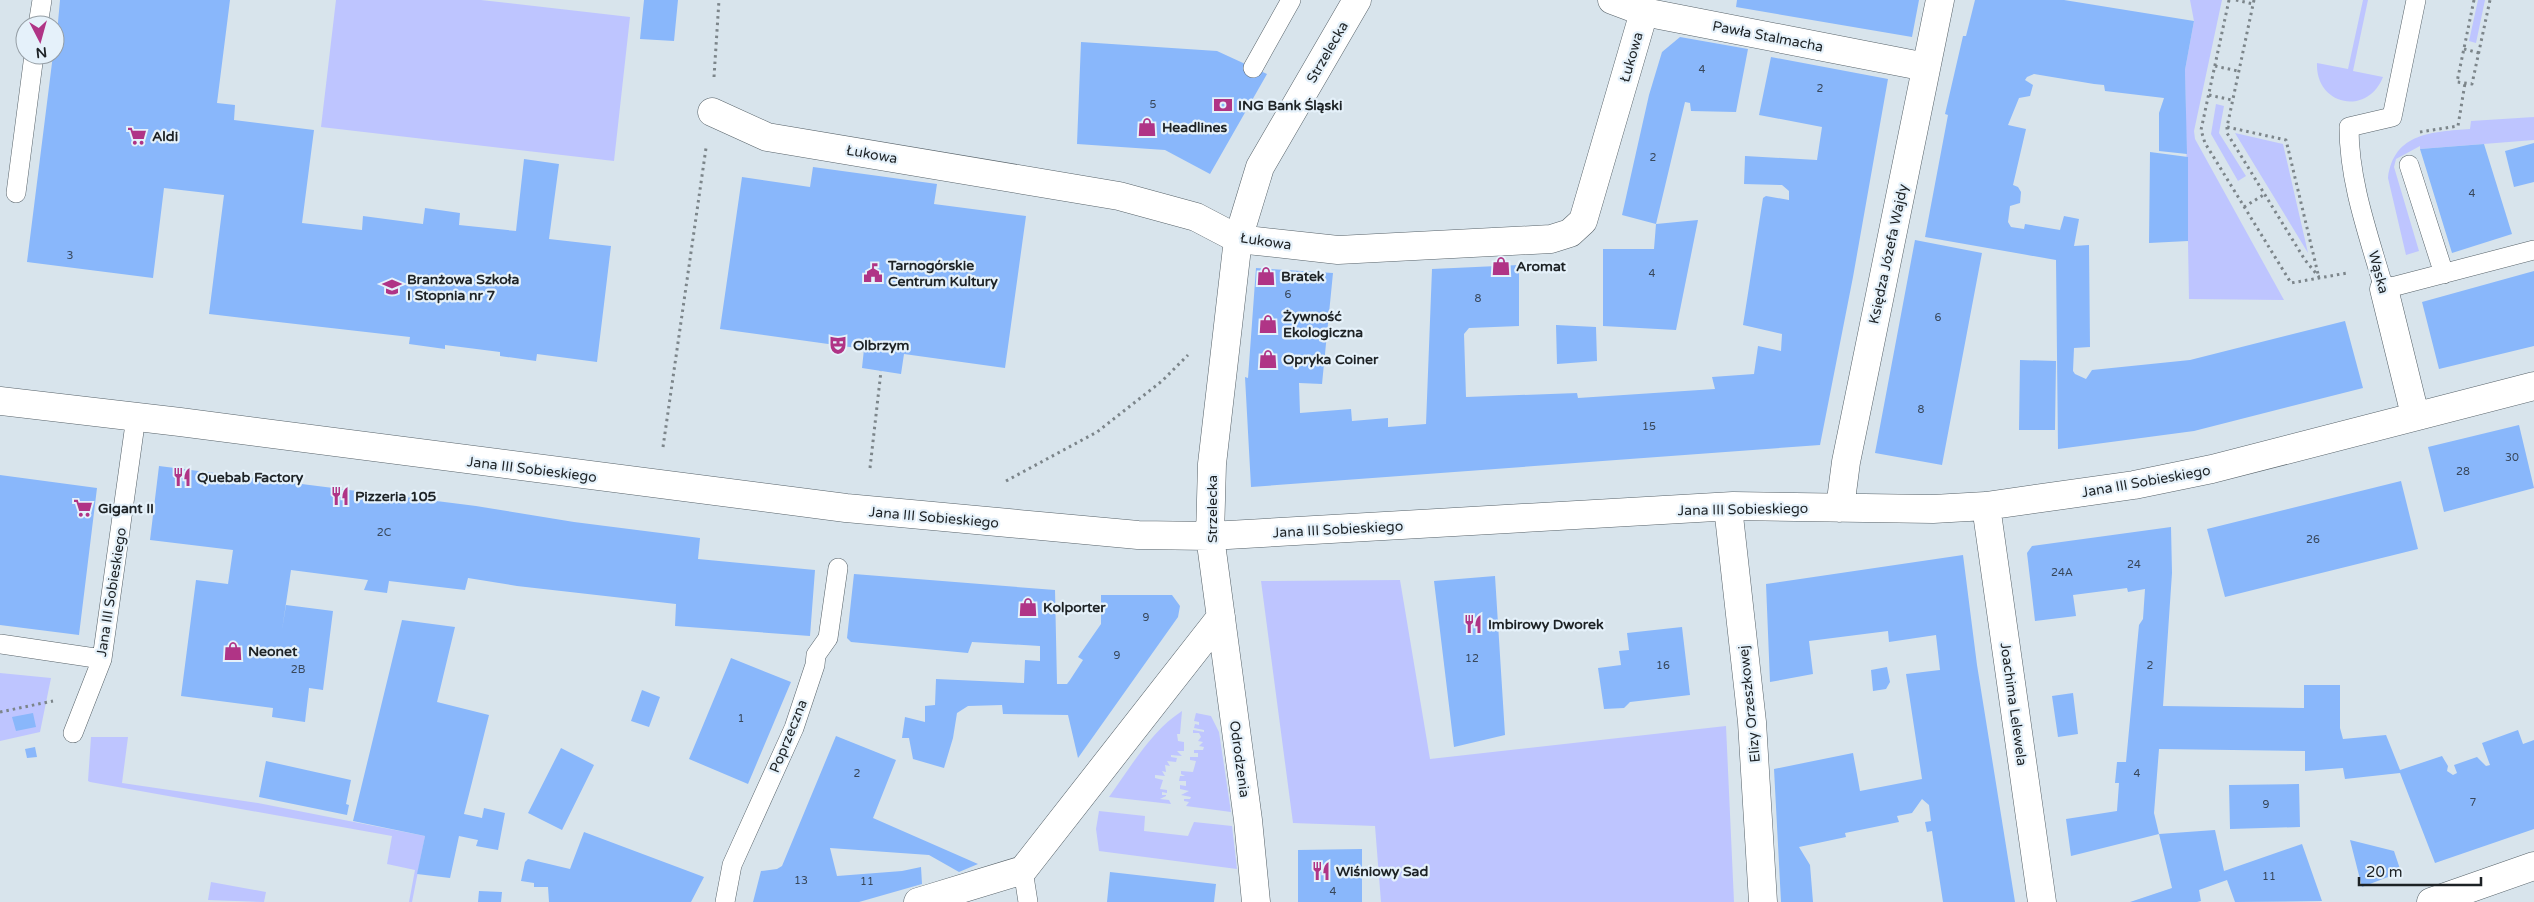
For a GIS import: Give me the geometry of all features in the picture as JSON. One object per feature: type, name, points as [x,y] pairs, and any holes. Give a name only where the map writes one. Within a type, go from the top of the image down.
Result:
[{"type":"street","name":"Strzelecka","points":[[1221,617],[1210,536],[1212,464],[1238,239],[1260,167],[1357,0]]},
{"type":"street","name":"Pawła Stalmacha","points":[[1612,0],[1644,12],[1926,67]]},
{"type":"street","name":"Księdza Józefa Wajdy","points":[[1840,508],[1846,462],[1940,0]]},
{"type":"street","name":"Łukowa","points":[[712,112],[767,137],[1119,196],[1196,217],[1238,239],[1338,250],[1551,239],[1570,233],[1583,221],[1644,12]]},
{"type":"street","name":"Wąska","points":[[2384,289],[2415,415]]},
{"type":"street","name":"Jana III Sobieskiego","points":[[0,401],[846,508],[1138,535],[1210,536],[1728,507],[1933,509],[1986,506],[2126,486],[2212,469],[2415,415],[2534,386]]},
{"type":"street","name":"Joachima Lelewela","points":[[1986,506],[2042,902]]},
{"type":"street","name":"Elizy Orzeszkowej","points":[[1728,507],[1752,722],[1763,902]]},
{"type":"street","points":[[918,902],[1023,870],[1221,617]]},
{"type":"street","name":"Odrodzenia","points":[[1221,617],[1248,820],[1256,902]]},
{"type":"street","points":[[2431,902],[2534,866]]},
{"type":"lane","points":[[40,15],[42,0]]},
{"type":"lane","points":[[1253,68],[1291,0]]},
{"type":"lane","name":"Wąska","points":[[2384,289],[2355,188],[2349,146],[2349,127],[2392,117],[2416,0]]},
{"type":"lane","points":[[16,193],[33,65]]},
{"type":"lane","points":[[2409,165],[2444,274]]},
{"type":"lane","points":[[2384,289],[2534,250]]},
{"type":"lane","name":"Jana III Sobieskiego","points":[[73,733],[102,659],[136,417]]},
{"type":"lane","name":"Poprzeczna","points":[[725,902],[732,865],[794,728],[815,665],[816,655],[828,638],[838,568]]},
{"type":"lane","points":[[0,644],[102,659]]},
{"type":"lane","points":[[1023,870],[1028,902]]},
{"type":"path","points":[[716,54],[719,0]]},
{"type":"path","points":[[2229,0],[2202,137],[2291,283],[2348,273]]},
{"type":"path","points":[[2236,0],[2254,2],[2232,100],[2227,133],[2305,260],[2319,278]]},
{"type":"path","points":[[2474,0],[2457,82],[2472,84],[2490,0]]},
{"type":"path","points":[[2464,49],[2478,53]]},
{"type":"path","points":[[2215,66],[2238,71]]},
{"type":"path","points":[[2417,133],[2458,126],[2465,83]]},
{"type":"path","points":[[2209,95],[2232,100]]},
{"type":"path","points":[[663,447],[712,112]]},
{"type":"path","points":[[2227,127],[2286,140],[2319,278]]},
{"type":"path","points":[[2244,207],[2265,194]]},
{"type":"path","points":[[1006,480],[1098,432],[1162,381],[1189,354]]},
{"type":"path","points":[[870,468],[881,371]]},
{"type":"path","points":[[0,712],[56,700]]},
{"type":"shaded area","points":[[336,0],[481,0],[630,17],[614,161],[321,127]]},
{"type":"shaded area","points":[[2190,0],[2222,0],[2194,131],[2195,139],[2284,300],[2189,299],[2185,70],[2194,21]]},
{"type":"shaded area","points":[[2363,0],[2368,0],[2353,71],[2383,77],[2375,90],[2366,98],[2355,101],[2343,101],[2324,89],[2319,77],[2317,63],[2348,69]]},
{"type":"shaded area","points":[[2478,0],[2485,0],[2476,43],[2469,41]]},
{"type":"shaded area","points":[[2216,104],[2224,106],[2219,133],[2246,176],[2238,181],[2211,134]]},
{"type":"shaded area","points":[[2534,117],[2534,140],[2420,149],[2420,146],[2396,159],[2394,167],[2419,251],[2406,255],[2388,178],[2398,151],[2417,137],[2442,131],[2470,129],[2471,121]]},
{"type":"shaded area","points":[[2235,133],[2283,144],[2308,253]]},
{"type":"shaded area","points":[[1400,580],[1430,759],[1726,726],[1734,902],[1381,902],[1375,826],[1293,823],[1261,581]]},
{"type":"shaded area","points":[[0,673],[51,678],[40,732],[0,741]]},
{"type":"shaded area","points":[[1182,711],[1180,734],[1177,734],[1178,741],[1184,742],[1184,751],[1177,751],[1182,756],[1171,755],[1171,757],[1177,758],[1176,762],[1167,761],[1170,766],[1165,765],[1166,772],[1162,771],[1165,776],[1155,775],[1155,778],[1163,780],[1160,789],[1167,790],[1167,793],[1162,792],[1162,795],[1166,796],[1160,799],[1169,800],[1171,804],[1109,797],[1151,739]]},
{"type":"shaded area","points":[[1196,713],[1211,716],[1219,732],[1231,812],[1186,806],[1189,802],[1184,801],[1184,799],[1190,799],[1191,797],[1181,795],[1189,791],[1180,789],[1180,785],[1186,786],[1186,781],[1179,781],[1180,776],[1185,776],[1181,774],[1181,771],[1193,772],[1196,761],[1190,760],[1190,757],[1198,757],[1198,753],[1194,753],[1194,750],[1203,750],[1204,747],[1199,746],[1203,742],[1198,741],[1201,737],[1199,733],[1193,733],[1193,730],[1204,732],[1204,730],[1194,728],[1195,724],[1199,725],[1199,722],[1194,721]]},
{"type":"shaded area","points":[[91,737],[128,737],[122,783],[258,803],[425,836],[412,902],[409,902],[415,870],[387,864],[392,836],[90,782],[88,781]]},
{"type":"shaded area","points":[[1099,811],[1145,816],[1144,831],[1188,836],[1194,822],[1232,826],[1237,869],[1099,851],[1096,829]]},
{"type":"shaded area","points":[[211,882],[266,892],[264,902],[208,900]]},
{"type":"building","points":[[60,0],[230,0],[217,103],[235,105],[234,120],[314,130],[302,223],[362,230],[363,216],[423,224],[425,208],[460,213],[459,225],[516,231],[524,159],[559,164],[549,239],[611,246],[597,362],[537,354],[536,361],[500,356],[500,352],[445,345],[445,349],[409,344],[410,337],[209,314],[224,195],[164,188],[153,278],[27,262],[52,65],[65,65],[65,15],[59,15]]},
{"type":"building","points":[[644,0],[678,0],[674,41],[640,39]]},
{"type":"building","points":[[1737,0],[1919,0],[1912,37],[1736,7]]},
{"type":"building","points":[[1975,0],[2064,0],[2194,21],[2185,70],[2187,154],[2159,151],[2159,113],[2164,98],[2105,91],[2104,85],[2034,74],[2025,80],[2033,85],[2030,96],[2019,98],[2008,125],[2026,129],[2013,185],[2018,187],[2021,192],[2020,203],[2010,206],[2008,222],[2011,227],[2024,229],[2025,224],[2060,230],[2064,216],[2079,219],[2074,246],[2089,245],[2090,347],[2074,348],[2073,371],[2075,374],[2086,379],[2092,370],[2190,360],[2345,321],[2363,388],[2194,431],[2058,449],[2056,260],[1925,237],[1948,115],[1945,114],[1963,36],[1966,36]]},
{"type":"building","points":[[1680,37],[1748,49],[1736,112],[1691,111],[1690,103],[1685,102],[1656,224],[1622,215],[1649,95],[1662,52]]},
{"type":"building","points":[[1081,42],[1217,51],[1267,74],[1210,174],[1165,150],[1077,144]]},
{"type":"building","points":[[1771,57],[1888,79],[1853,277],[1820,445],[1251,487],[1245,377],[1248,378],[1256,268],[1333,273],[1322,384],[1299,383],[1300,413],[1351,409],[1352,421],[1388,418],[1388,427],[1426,424],[1432,269],[1519,265],[1519,326],[1469,328],[1464,334],[1466,397],[1577,393],[1578,398],[1715,389],[1712,377],[1754,374],[1758,346],[1781,351],[1782,334],[1743,325],[1763,198],[1766,196],[1789,200],[1789,191],[1782,185],[1744,184],[1745,156],[1817,160],[1822,127],[1759,115]]},
{"type":"building","points":[[2534,143],[2534,182],[2514,187],[2505,151]]},
{"type":"building","points":[[2484,144],[2512,234],[2452,253],[2420,149]]},
{"type":"building","points":[[2150,152],[2188,157],[2188,241],[2149,243]]},
{"type":"building","name":"Tarnogórskie Centrum Kultury","points":[[813,167],[937,184],[934,204],[1026,216],[1005,368],[904,354],[901,374],[862,368],[864,349],[720,329],[742,177],[810,187]]},
{"type":"building","points":[[1698,220],[1676,330],[1603,326],[1603,249],[1654,249],[1656,224]]},
{"type":"building","points":[[1915,240],[1982,253],[1942,465],[1875,453]]},
{"type":"building","points":[[2534,271],[2534,346],[2439,369],[2422,302]]},
{"type":"building","points":[[1556,325],[1596,327],[1597,361],[1557,364]]},
{"type":"building","points":[[2020,360],[2056,361],[2055,430],[2019,430]]},
{"type":"building","points":[[2519,425],[2534,488],[2444,512],[2428,447]]},
{"type":"building","points":[[159,466],[476,506],[574,522],[700,538],[698,559],[815,570],[810,636],[675,626],[676,604],[517,586],[468,578],[465,590],[389,581],[387,593],[364,590],[368,580],[291,570],[282,630],[286,605],[333,611],[323,690],[309,688],[305,722],[272,717],[273,708],[181,696],[196,580],[228,584],[233,550],[150,540]]},
{"type":"building","points":[[0,475],[97,488],[79,635],[0,625]]},
{"type":"building","points":[[2401,481],[2418,549],[2225,597],[2207,529]]},
{"type":"building","points":[[2171,527],[2172,573],[2163,706],[2304,708],[2304,685],[2340,685],[2340,728],[2343,739],[2386,735],[2400,770],[2442,756],[2448,766],[2447,771],[2453,775],[2457,773],[2454,765],[2477,757],[2486,766],[2490,765],[2482,743],[2518,730],[2523,744],[2534,740],[2534,829],[2435,863],[2400,773],[2345,779],[2343,768],[2305,771],[2305,751],[2159,749],[2154,813],[2159,834],[2071,856],[2066,819],[2117,811],[2119,783],[2115,783],[2117,762],[2126,762],[2139,625],[2143,619],[2145,589],[2128,592],[2127,588],[2073,595],[2076,616],[2035,621],[2027,553],[2032,546]]},
{"type":"building","points":[[1963,555],[1977,665],[2015,902],[1943,902],[1932,831],[1927,832],[1925,822],[1931,821],[1929,805],[1922,799],[1912,813],[1897,816],[1899,822],[1845,833],[1846,837],[1799,847],[1810,865],[1813,902],[1781,902],[1774,769],[1853,753],[1860,791],[1922,779],[1906,674],[1940,670],[1936,635],[1889,642],[1888,631],[1809,641],[1813,674],[1770,682],[1766,584]]},
{"type":"building","points":[[854,574],[1055,590],[1057,684],[1067,684],[1070,680],[1083,660],[1078,657],[1101,624],[1101,595],[1172,595],[1180,606],[1178,617],[1078,758],[1068,715],[1003,714],[1002,705],[968,706],[957,713],[953,738],[944,768],[913,759],[909,738],[902,738],[905,717],[925,722],[925,706],[935,705],[936,679],[1024,683],[1025,660],[1040,661],[1040,646],[972,642],[968,653],[851,642],[847,638]]},
{"type":"building","points":[[1495,576],[1505,735],[1454,747],[1434,581]]},
{"type":"building","points":[[402,620],[455,627],[437,702],[489,715],[464,814],[482,818],[484,808],[505,813],[498,850],[476,846],[478,840],[459,836],[450,878],[417,874],[425,836],[353,821]]},
{"type":"building","points":[[1682,627],[1690,695],[1630,702],[1624,708],[1604,709],[1598,668],[1621,665],[1619,651],[1629,650],[1627,633]]},
{"type":"building","points":[[731,658],[791,682],[748,784],[689,759]]},
{"type":"building","points":[[1887,667],[1890,682],[1886,689],[1873,691],[1871,670]]},
{"type":"building","points":[[642,690],[660,697],[649,727],[631,721]]},
{"type":"building","points":[[2073,693],[2078,734],[2058,737],[2052,696]]},
{"type":"building","points":[[33,713],[36,727],[16,731],[12,717]]},
{"type":"building","points":[[836,736],[896,760],[873,818],[978,864],[959,872],[929,855],[830,848],[837,876],[902,871],[921,867],[922,884],[859,902],[753,902],[761,871],[777,869],[782,866]]},
{"type":"building","points":[[35,747],[37,757],[27,758],[25,749]]},
{"type":"building","points":[[561,748],[594,765],[562,830],[528,813]]},
{"type":"building","points":[[266,761],[351,780],[346,804],[349,805],[347,815],[259,797]]},
{"type":"building","points":[[2299,784],[2300,827],[2230,829],[2229,785]]},
{"type":"building","points":[[2215,830],[2224,871],[2302,844],[2322,901],[2235,902],[2227,880],[2199,890],[2201,901],[2197,902],[2130,902],[2172,888],[2159,834]]},
{"type":"building","points":[[584,832],[704,877],[691,902],[549,902],[548,887],[534,887],[534,883],[521,881],[525,862],[528,859],[570,869]]},
{"type":"building","points":[[2350,840],[2394,851],[2401,872],[2362,887]]},
{"type":"building","points":[[1362,849],[1362,902],[1298,902],[1298,850]]},
{"type":"building","points":[[1110,872],[1216,884],[1214,902],[1107,902]]},
{"type":"building","points":[[479,891],[502,892],[501,902],[478,902]]},
{"type":"place","name":"ING Bank Śląski","points":[[1223,105]]},
{"type":"place","name":"Headlines","points":[[1147,127]]},
{"type":"place","name":"Aldi","points":[[137,136]]},
{"type":"place","name":"Aromat","points":[[1501,266]]},
{"type":"place","name":"Tarnogórskie Centrum Kultury","points":[[873,273]]},
{"type":"place","name":"Bratek","points":[[1266,276]]},
{"type":"place","name":"Branżowa Szkoła I Stopnia nr 7","points":[[392,287]]},
{"type":"place","name":"Żywność Ekologiczna","points":[[1268,324]]},
{"type":"place","name":"Olbrzym","points":[[838,345]]},
{"type":"place","name":"Opryka Coiner","points":[[1268,359]]},
{"type":"place","name":"Quebab Factory","points":[[182,477]]},
{"type":"place","name":"Pizzeria 105","points":[[340,496]]},
{"type":"place","name":"Gigant II","points":[[83,508]]},
{"type":"place","name":"Kolporter","points":[[1028,607]]},
{"type":"place","name":"Imbirowy Dworek","points":[[1473,624]]},
{"type":"place","name":"Neonet","points":[[233,651]]},
{"type":"place","name":"Wiśniowy Sad","points":[[1321,871]]}]
